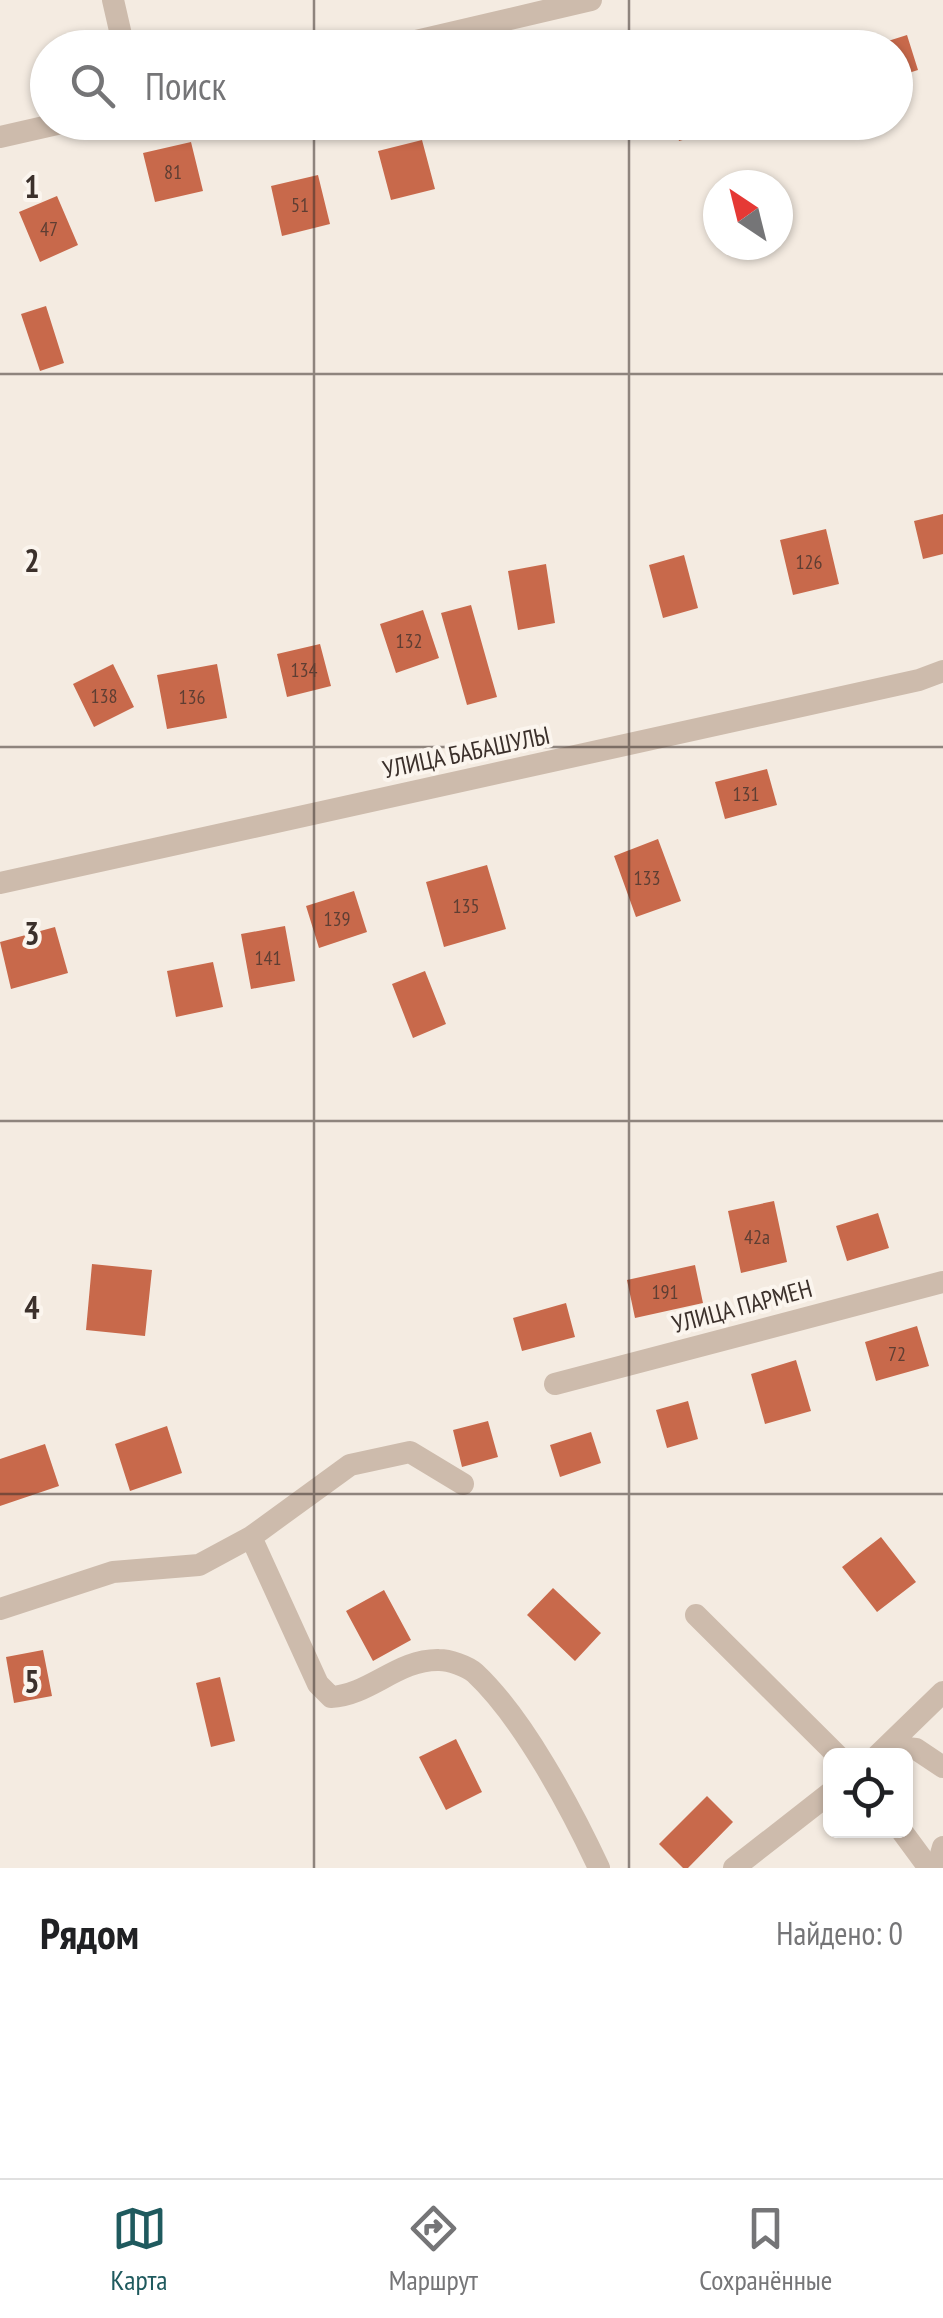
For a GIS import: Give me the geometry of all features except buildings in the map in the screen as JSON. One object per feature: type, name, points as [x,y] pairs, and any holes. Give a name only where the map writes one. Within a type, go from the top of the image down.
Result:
[{"type":"street","points":[[113,0],[120,30]]},
{"type":"street","points":[[456,30],[561,3],[590,0]]},
{"type":"street","points":[[0,137],[30,130]]},
{"type":"street","name":"УЛИЦА БАБАШУЛЫ","points":[[0,883],[943,672]]},
{"type":"street","name":"УЛИЦА ПАРМЕН","points":[[555,1384],[943,1282]]},
{"type":"street","points":[[0,1609],[113,1572],[199,1565],[252,1538],[350,1465],[410,1452],[463,1484]]},
{"type":"street","points":[[252,1538],[318,1684],[331,1697],[349,1696],[410,1664],[442,1659],[472,1670],[526,1736],[599,1868]]},
{"type":"street","points":[[696,1615],[830,1748]]},
{"type":"street","points":[[885,1748],[943,1692]]},
{"type":"street","points":[[913,1749],[943,1767]]},
{"type":"street","points":[[734,1868],[823,1801]]},
{"type":"street","points":[[907,1838],[929,1868]]},
{"type":"street","points":[[937,1868],[943,1847]]}]
